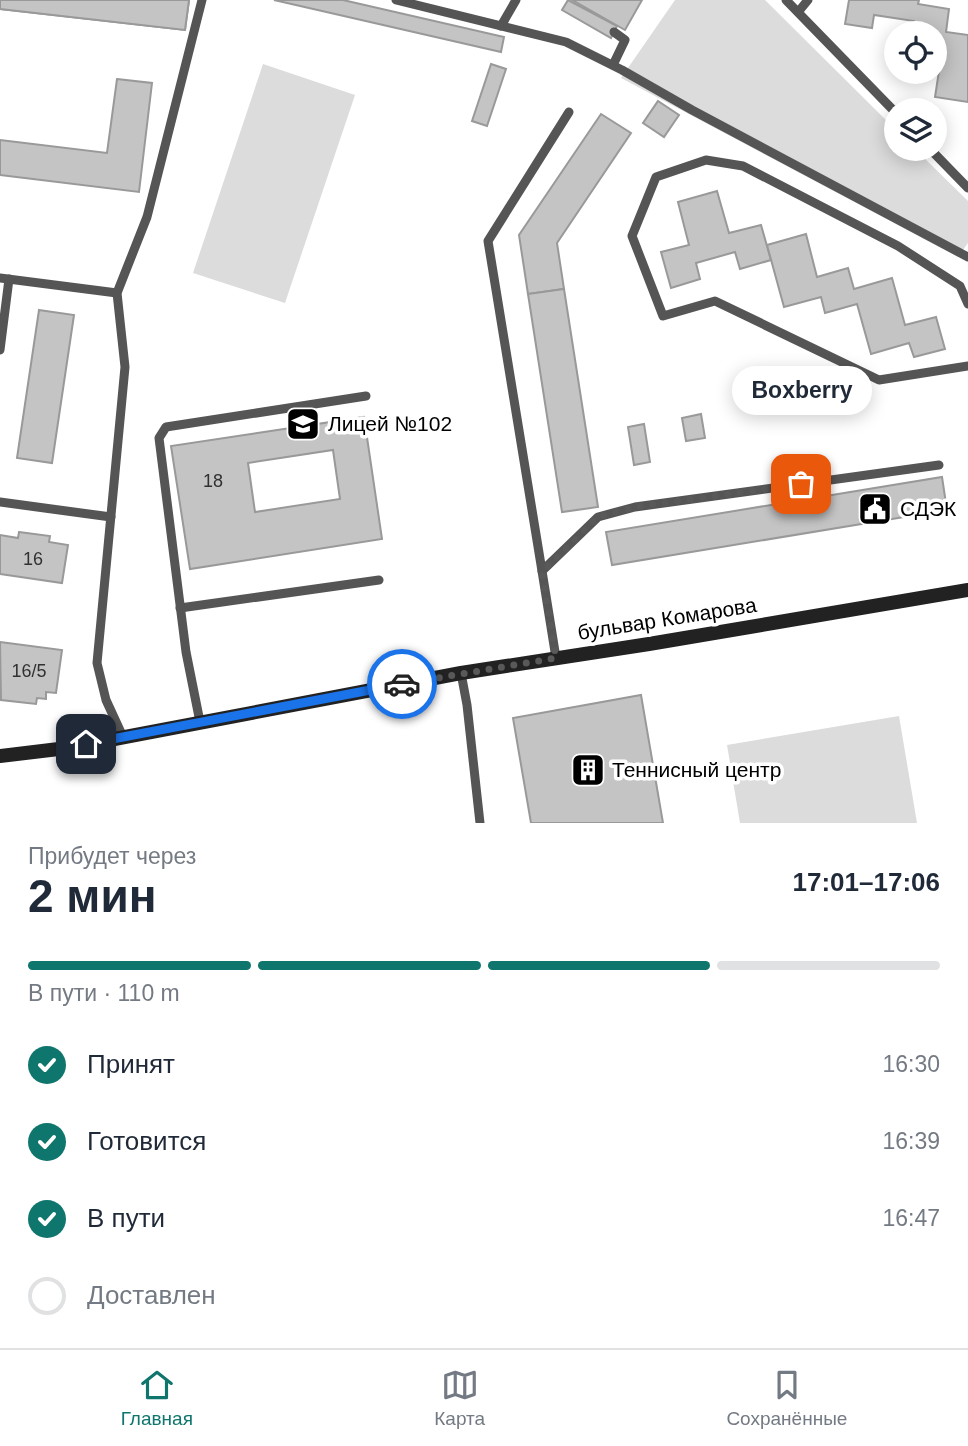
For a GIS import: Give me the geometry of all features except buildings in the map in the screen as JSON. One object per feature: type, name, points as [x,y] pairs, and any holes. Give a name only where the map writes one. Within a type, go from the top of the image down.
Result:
[{"type":"street","name":"бульвар Комарова","points":[[0,756],[67,748],[461,673],[968,590]]},
{"type":"lane","points":[[123,737],[106,700],[96,663],[125,367],[117,293],[147,217],[202,0]]},
{"type":"lane","points":[[396,0],[566,42],[968,257]]},
{"type":"lane","points":[[501,26],[516,0]]},
{"type":"lane","points":[[786,0],[799,10],[884,100]]},
{"type":"lane","points":[[799,10],[808,0]]},
{"type":"lane","points":[[613,65],[625,40],[614,32]]},
{"type":"lane","points":[[556,658],[488,241],[569,112]]},
{"type":"lane","points":[[968,304],[960,286],[898,246],[743,166],[706,160],[656,177],[632,236],[663,316],[715,301],[879,380],[968,366]]},
{"type":"lane","points":[[942,161],[968,188]]},
{"type":"lane","points":[[0,350],[5,279],[117,293]]},
{"type":"lane","points":[[200,722],[187,661],[159,438],[166,427],[366,396]]},
{"type":"lane","points":[[542,572],[598,517],[623,510],[939,465]]},
{"type":"lane","points":[[0,502],[111,517]]},
{"type":"lane","points":[[180,608],[379,579]]},
{"type":"lane","points":[[461,673],[480,823]]},
{"type":"shaded area","points":[[675,0],[765,0],[884,118],[884,161],[927,161],[968,201],[968,243],[958,257],[621,78]]},
{"type":"shaded area","points":[[263,64],[355,95],[285,303],[193,273]]},
{"type":"shaded area","points":[[899,716],[917,823],[740,823],[727,745]]},
{"type":"way so far","points":[[402,684],[556,658],[542,572],[598,517],[635,507],[801,484]]},
{"type":"place","name":"Лицей №102","points":[[303,424]]},
{"type":"place","name":"Boxberry","points":[[801,484]]},
{"type":"place","name":"СДЭК","points":[[875,509]]},
{"type":"place","name":"Теннисный центр","points":[[588,770]]},
{"type":"route","points":[[86,744],[402,684]]}]
